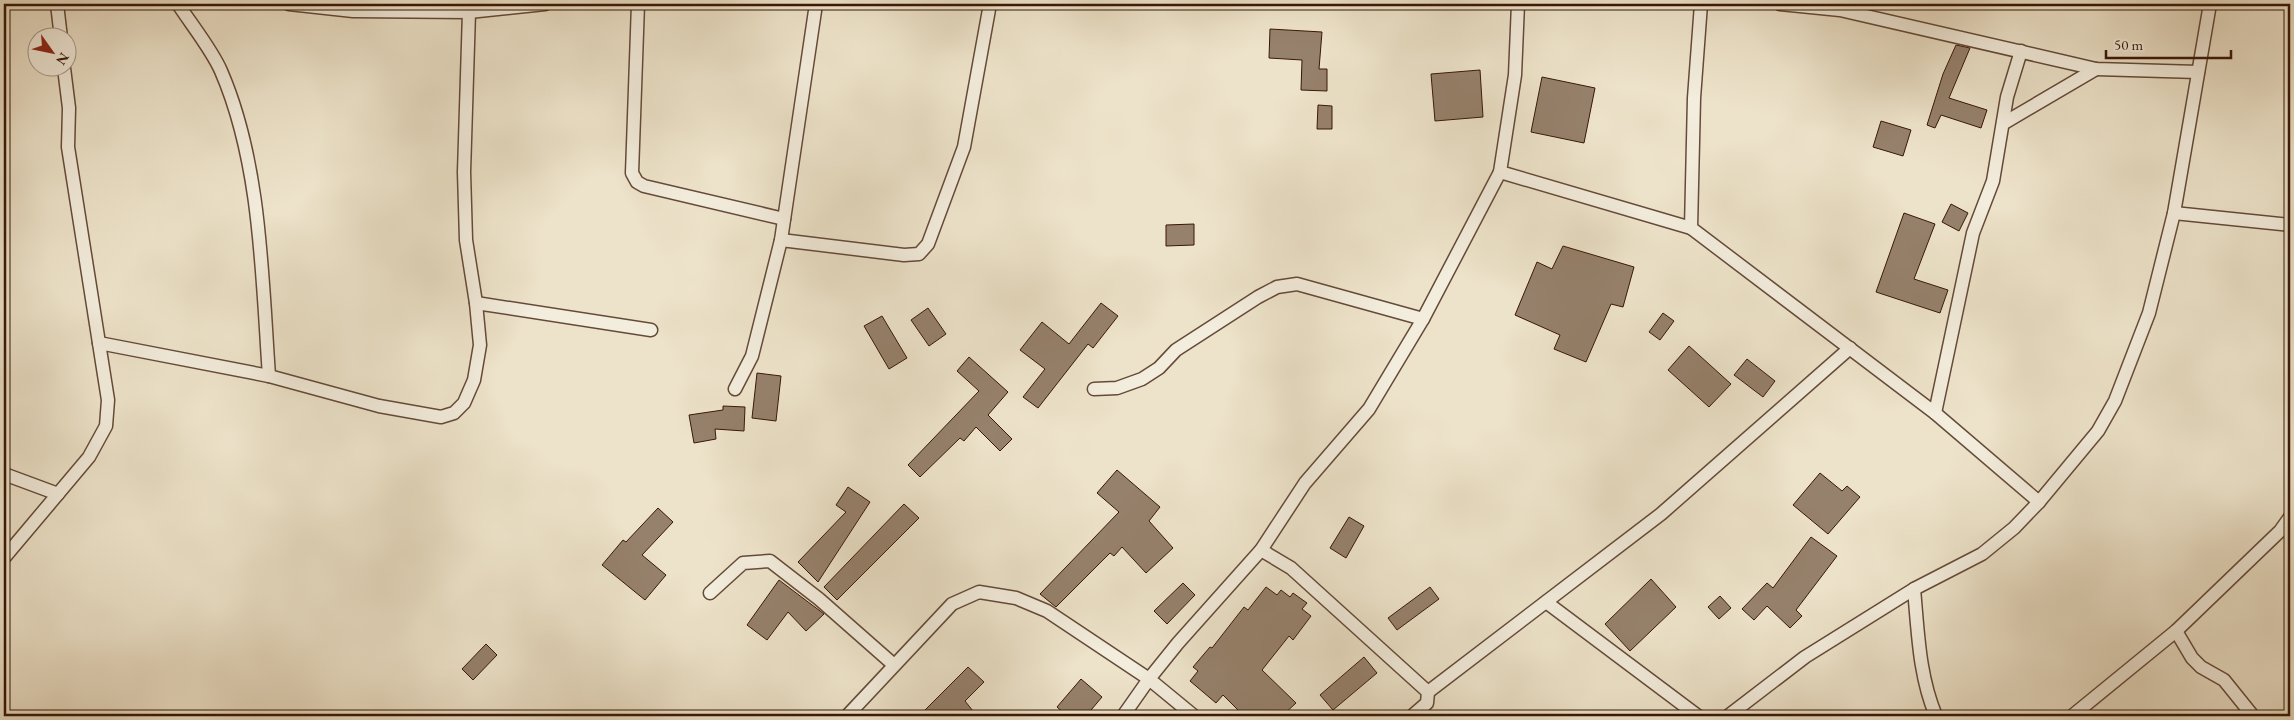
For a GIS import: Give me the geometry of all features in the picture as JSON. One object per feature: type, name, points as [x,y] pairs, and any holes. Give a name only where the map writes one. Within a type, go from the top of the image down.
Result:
[{"type":"street","points":[[58,4],[60,28]]},
{"type":"street","points":[[178,4],[220,68],[234,102],[260,234],[269,376]]},
{"type":"street","points":[[289,4],[353,11],[545,4]]},
{"type":"street","points":[[638,4],[632,173],[637,182],[644,186],[784,219]]},
{"type":"street","points":[[735,389],[752,356],[781,240],[816,4]]},
{"type":"street","points":[[781,240],[904,256],[919,254],[928,244],[964,147],[990,4]]},
{"type":"street","points":[[1122,716],[1178,643],[1261,550],[1305,483],[1369,409],[1423,319],[1500,172],[1515,75],[1518,4]]},
{"type":"street","points":[[1691,228],[1694,98],[1701,4]]},
{"type":"street","points":[[1780,4],[1840,10],[2096,69],[2198,72]]},
{"type":"street","points":[[1728,716],[1805,657],[1914,589],[1982,554],[2014,528],[2039,502],[2098,432],[2115,401],[2148,313],[2174,213],[2210,4]]},
{"type":"street","points":[[98,344],[269,376],[379,406],[441,417],[454,413],[464,403],[474,380],[480,344],[476,303],[466,240],[464,172],[469,8]]},
{"type":"street","points":[[1935,413],[1973,232],[1992,181],[2004,123],[2007,97],[2020,51]]},
{"type":"street","points":[[2004,123],[2096,69]]},
{"type":"street","points":[[4,558],[89,457],[106,426],[108,400],[68,147],[69,108],[65,78]]},
{"type":"street","points":[[1500,172],[1691,228],[1935,413],[2039,502]]},
{"type":"street","points":[[2174,213],[2290,225]]},
{"type":"street","points":[[1094,389],[1117,388],[1142,379],[1159,368],[1176,350],[1216,323],[1277,287],[1297,284],[1423,319]]},
{"type":"street","points":[[476,303],[651,330]]},
{"type":"street","points":[[1412,716],[1427,703],[1428,692],[1661,514],[1850,348]]},
{"type":"street","points":[[4,474],[58,494]]},
{"type":"street","points":[[2072,716],[2176,631],[2280,530],[2290,517]]},
{"type":"street","points":[[1261,550],[1291,568],[1428,692]]},
{"type":"street","points":[[710,593],[744,563],[770,561],[819,599],[894,665]]},
{"type":"street","points":[[1914,589],[1920,660],[1930,701],[1936,716]]},
{"type":"street","points":[[847,716],[952,604],[980,592],[1016,598],[1047,610],[1149,679],[1194,716]]},
{"type":"street","points":[[1546,602],[1698,716]]},
{"type":"street","points":[[2176,631],[2192,658],[2201,667],[2224,680],[2253,716]]},
{"type":"building","points":[[1270,29],[1322,32],[1319,69],[1327,69],[1327,91],[1301,90],[1302,60],[1269,58]]},
{"type":"building","points":[[1956,45],[1970,48],[1949,98],[1987,110],[1981,128],[1941,115],[1935,128],[1927,125],[1943,74]]},
{"type":"building","points":[[1480,70],[1483,117],[1435,121],[1431,74]]},
{"type":"building","points":[[1542,77],[1595,88],[1584,143],[1531,132]]},
{"type":"building","points":[[1318,105],[1332,106],[1332,129],[1317,129]]},
{"type":"building","points":[[1881,121],[1911,130],[1903,156],[1873,147]]},
{"type":"building","points":[[1951,204],[1968,213],[1959,231],[1942,222]]},
{"type":"building","points":[[1904,213],[1935,224],[1914,279],[1948,290],[1940,313],[1876,292]]},
{"type":"building","points":[[1194,224],[1194,245],[1166,246],[1166,225]]},
{"type":"building","points":[[1563,246],[1634,267],[1623,307],[1611,304],[1586,362],[1554,349],[1560,335],[1515,315],[1537,262],[1552,269]]},
{"type":"building","points":[[1101,303],[1118,316],[1093,348],[1088,344],[1038,408],[1023,397],[1045,369],[1020,350],[1042,322],[1069,344]]},
{"type":"building","points":[[928,308],[946,334],[929,346],[911,320]]},
{"type":"building","points":[[1663,313],[1674,321],[1660,340],[1649,332]]},
{"type":"building","points":[[882,316],[907,358],[889,369],[864,326]]},
{"type":"building","points":[[1689,346],[1731,384],[1709,407],[1668,370]]},
{"type":"building","points":[[969,357],[1008,392],[988,415],[1012,439],[1000,451],[976,427],[964,441],[960,438],[920,477],[908,465],[979,391],[957,371]]},
{"type":"building","points":[[1747,359],[1775,381],[1763,397],[1734,375]]},
{"type":"building","points":[[757,373],[781,376],[776,421],[752,418]]},
{"type":"building","points":[[723,406],[745,407],[744,431],[715,429],[716,439],[694,443],[689,415],[723,410]]},
{"type":"building","points":[[1117,470],[1160,507],[1149,521],[1173,548],[1146,573],[1122,547],[1114,556],[1110,553],[1056,607],[1040,594],[1119,512],[1097,493]]},
{"type":"building","points":[[1820,473],[1842,491],[1847,486],[1860,497],[1828,534],[1793,505]]},
{"type":"building","points":[[848,487],[870,502],[818,582],[798,562],[846,512],[836,505]]},
{"type":"building","points":[[904,504],[919,518],[837,600],[824,587]]},
{"type":"building","points":[[658,508],[673,522],[642,555],[666,575],[645,600],[602,565],[623,540],[626,542]]},
{"type":"building","points":[[1349,517],[1364,526],[1346,558],[1330,548]]},
{"type":"building","points":[[1811,537],[1837,556],[1796,610],[1802,616],[1790,628],[1767,606],[1754,620],[1742,609],[1767,583],[1773,588]]},
{"type":"building","points":[[1651,579],[1676,607],[1630,651],[1605,624]]},
{"type":"building","points":[[779,580],[824,614],[806,631],[788,612],[767,640],[747,625]]},
{"type":"building","points":[[1183,583],[1195,595],[1167,624],[1154,611]]},
{"type":"building","points":[[1266,587],[1277,595],[1281,590],[1290,597],[1293,593],[1307,603],[1302,609],[1311,616],[1293,640],[1289,636],[1262,670],[1296,703],[1282,716],[1244,716],[1223,695],[1216,703],[1190,681],[1198,671],[1193,667],[1210,647],[1212,648],[1244,607],[1248,610]]},
{"type":"building","points":[[1430,587],[1439,599],[1397,630],[1388,618]]},
{"type":"building","points":[[1720,596],[1731,608],[1719,619],[1708,607]]},
{"type":"building","points":[[486,644],[497,655],[473,680],[462,669]]},
{"type":"building","points":[[1364,657],[1377,673],[1333,710],[1320,695]]},
{"type":"building","points":[[968,667],[984,682],[965,701],[977,716],[919,716]]},
{"type":"building","points":[[1081,679],[1102,697],[1086,716],[1067,716],[1057,707]]}]
